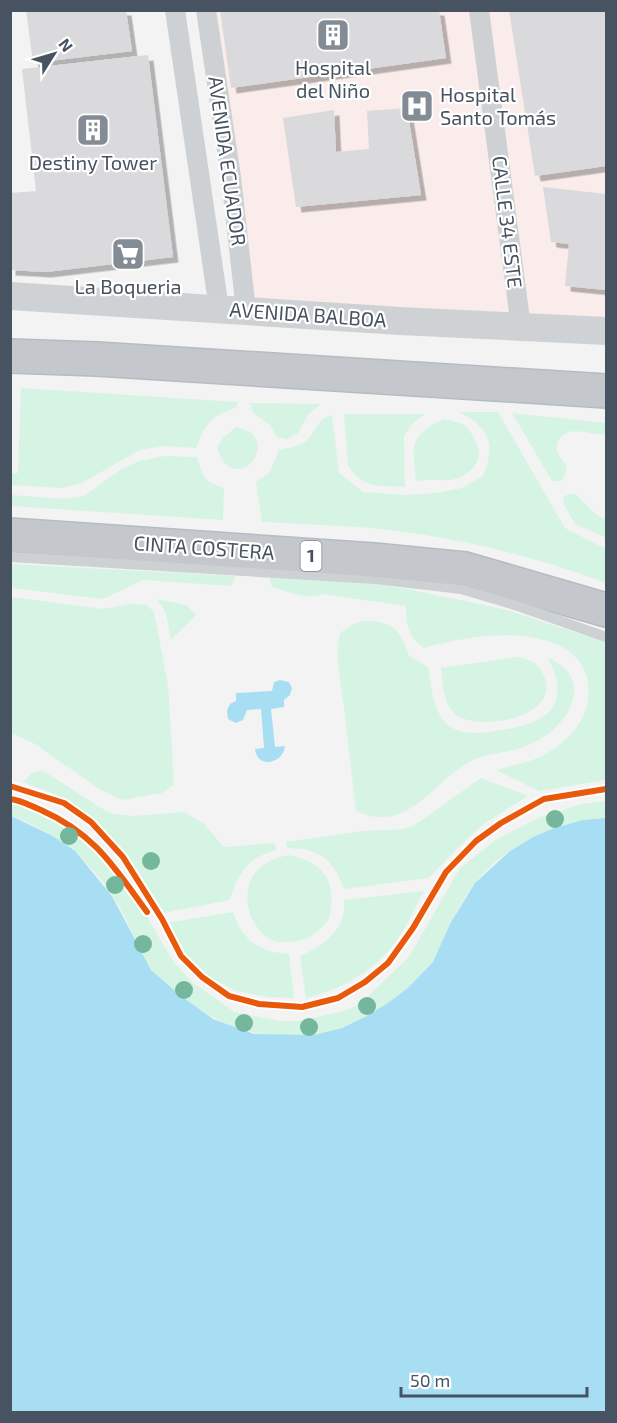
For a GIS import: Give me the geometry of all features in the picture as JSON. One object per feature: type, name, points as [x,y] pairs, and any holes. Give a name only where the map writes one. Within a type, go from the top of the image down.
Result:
[{"type":"highway","points":[[10,336],[97,359]]},
{"type":"highway","points":[[10,356],[97,359],[606,391]]},
{"type":"highway","name":"CINTA COSTERA","points":[[10,535],[374,560],[465,569],[606,610]]},
{"type":"main road","name":"AVENIDA BALBOA","points":[[10,296],[606,332]]},
{"type":"street","name":"AVENIDA ECUADOR","points":[[175,10],[232,310]]},
{"type":"street","name":"AVENIDA ECUADOR","points":[[206,10],[231,177],[232,310]]},
{"type":"street","name":"CALLE 34 ESTE","points":[[479,10],[520,327]]},
{"type":"lane","points":[[10,557],[376,579],[461,589],[606,637]]},
{"type":"shaded area","name":"Hospital Santo Tomás","points":[[212,11],[606,11],[606,323],[255,300]]},
{"type":"green space","points":[[21,388],[238,402],[236,408],[215,417],[210,422],[196,448],[163,446],[140,450],[80,484],[60,488],[11,485],[11,473],[18,473]]},
{"type":"green space","points":[[250,403],[321,404],[308,415],[298,433],[288,439],[277,437],[270,425],[253,413]]},
{"type":"green space","points":[[459,412],[498,412],[565,528],[606,549],[606,583],[520,555],[431,536],[371,528],[262,522],[256,482],[270,472],[279,450],[303,443],[323,419],[332,415],[339,473],[363,492],[406,495],[462,488],[483,476],[489,446],[488,438],[478,424]]},
{"type":"green space","points":[[512,413],[606,423],[606,434],[574,431],[563,435],[558,442],[557,451],[565,464],[566,471],[561,481],[552,481]]},
{"type":"green space","points":[[344,414],[425,414],[411,425],[404,436],[405,487],[373,485],[354,474],[348,466]]},
{"type":"green space","points":[[444,419],[464,424],[472,435],[479,452],[476,464],[466,474],[456,479],[416,481],[415,443],[424,431]]},
{"type":"green space","points":[[236,427],[250,432],[256,438],[258,446],[253,460],[241,469],[226,464],[217,447],[224,437]]},
{"type":"green space","points":[[165,456],[197,457],[205,478],[224,488],[223,520],[11,506],[11,495],[65,499],[84,496],[120,470],[139,461]]},
{"type":"green space","points":[[574,493],[593,511],[606,519],[606,538],[575,524],[563,503],[564,496]]},
{"type":"green space","points":[[10,564],[236,576],[231,586],[143,580],[103,599],[11,588]]},
{"type":"green space","points":[[269,576],[353,580],[402,588],[503,609],[606,642],[606,780],[539,791],[496,770],[530,761],[546,753],[567,738],[582,718],[589,695],[587,677],[578,660],[566,649],[533,637],[515,635],[477,637],[424,648],[411,635],[406,618],[406,606],[323,594],[298,595],[272,587]]},
{"type":"green space","points":[[11,597],[103,609],[131,604],[147,605],[154,612],[168,685],[174,785],[162,793],[122,800],[98,788],[35,744],[11,733]]},
{"type":"green space","points":[[157,599],[186,605],[196,615],[171,640],[166,613]]},
{"type":"green space","points":[[374,621],[394,628],[402,639],[409,656],[428,667],[433,697],[442,719],[459,731],[473,733],[501,730],[531,723],[542,717],[551,709],[556,700],[558,688],[555,674],[547,657],[569,673],[574,690],[571,706],[558,725],[539,740],[517,749],[483,756],[469,762],[405,812],[374,817],[356,811],[339,670],[338,643],[340,633],[353,624]]},
{"type":"green space","points":[[516,657],[533,662],[542,671],[546,691],[540,703],[529,712],[495,722],[463,719],[453,712],[445,697],[441,668]]},
{"type":"green space","points":[[42,770],[109,813],[133,816],[184,812],[204,824],[224,847],[275,843],[276,850],[251,862],[236,882],[230,900],[163,913],[121,850],[97,823],[61,797],[23,782],[32,773]]},
{"type":"green space","points":[[481,778],[528,796],[485,823],[429,878],[344,889],[335,870],[323,857],[308,850],[287,848],[286,842],[363,831],[403,829],[415,825]]},
{"type":"green space","points":[[606,801],[606,818],[552,829],[518,845],[489,868],[465,898],[433,962],[423,975],[396,998],[364,1018],[347,1025],[315,1035],[296,1037],[276,1037],[239,1029],[204,1013],[173,990],[146,963],[119,906],[95,872],[65,844],[30,823],[11,816],[10,802],[56,820],[82,838],[105,860],[147,917],[173,961],[192,982],[235,1012],[279,1021],[298,1021],[348,1010],[363,1001],[409,957],[460,868],[497,839],[541,817],[581,804]]},
{"type":"green space","points":[[289,855],[315,865],[326,877],[330,885],[331,910],[326,922],[310,937],[279,942],[261,932],[252,919],[247,899],[248,889],[251,880],[261,866]]},
{"type":"green space","points":[[424,891],[401,934],[383,957],[353,980],[306,998],[300,956],[317,947],[332,935],[342,919],[344,900]]},
{"type":"green space","points":[[233,912],[247,938],[269,951],[289,954],[294,998],[267,997],[236,991],[208,976],[183,954],[167,923]]},
{"type":"water","points":[[280,680],[289,682],[292,688],[290,695],[284,700],[284,707],[271,709],[275,747],[285,746],[280,757],[265,762],[260,760],[255,749],[264,748],[261,709],[247,710],[243,720],[236,723],[228,719],[227,710],[230,704],[236,701],[236,693],[272,691],[274,682]]},
{"type":"water","points":[[11,816],[51,835],[75,851],[112,896],[151,970],[181,996],[213,1019],[254,1034],[314,1035],[342,1028],[365,1017],[408,988],[433,962],[450,924],[475,883],[510,851],[554,828],[583,820],[606,818],[606,1412],[11,1412]]},
{"type":"building","points":[[26,10],[126,10],[132,51],[33,63]]},
{"type":"building","name":"Hospital del Niño","points":[[220,10],[439,10],[446,58],[231,88]]},
{"type":"building","points":[[509,10],[606,10],[606,166],[535,176]]},
{"type":"building","name":"Destiny Tower","points":[[148,55],[173,257],[46,272],[10,270],[10,193],[36,191],[22,69]]},
{"type":"building","points":[[407,108],[421,195],[296,207],[283,118],[334,110],[336,152],[369,149],[367,111]]},
{"type":"building","points":[[543,187],[606,194],[606,290],[565,286],[569,244],[551,242]]},
{"type":"cycle path","points":[[10,786],[64,803],[91,822],[123,857],[162,919],[181,956],[202,977],[229,996],[259,1004],[302,1007],[338,998],[365,982],[388,963],[413,928],[446,872],[476,841],[501,823],[544,799],[606,789]]},
{"type":"cycle path","points":[[10,799],[26,803],[60,819],[90,841],[113,866],[147,912]]},
{"type":"place","name":"Hospital del Niño","points":[[333,35]]},
{"type":"place","name":"Hospital Santo Tomás","points":[[417,106]]},
{"type":"place","name":"Destiny Tower","points":[[93,130]]},
{"type":"place","name":"La Boqueria","points":[[128,254]]}]
